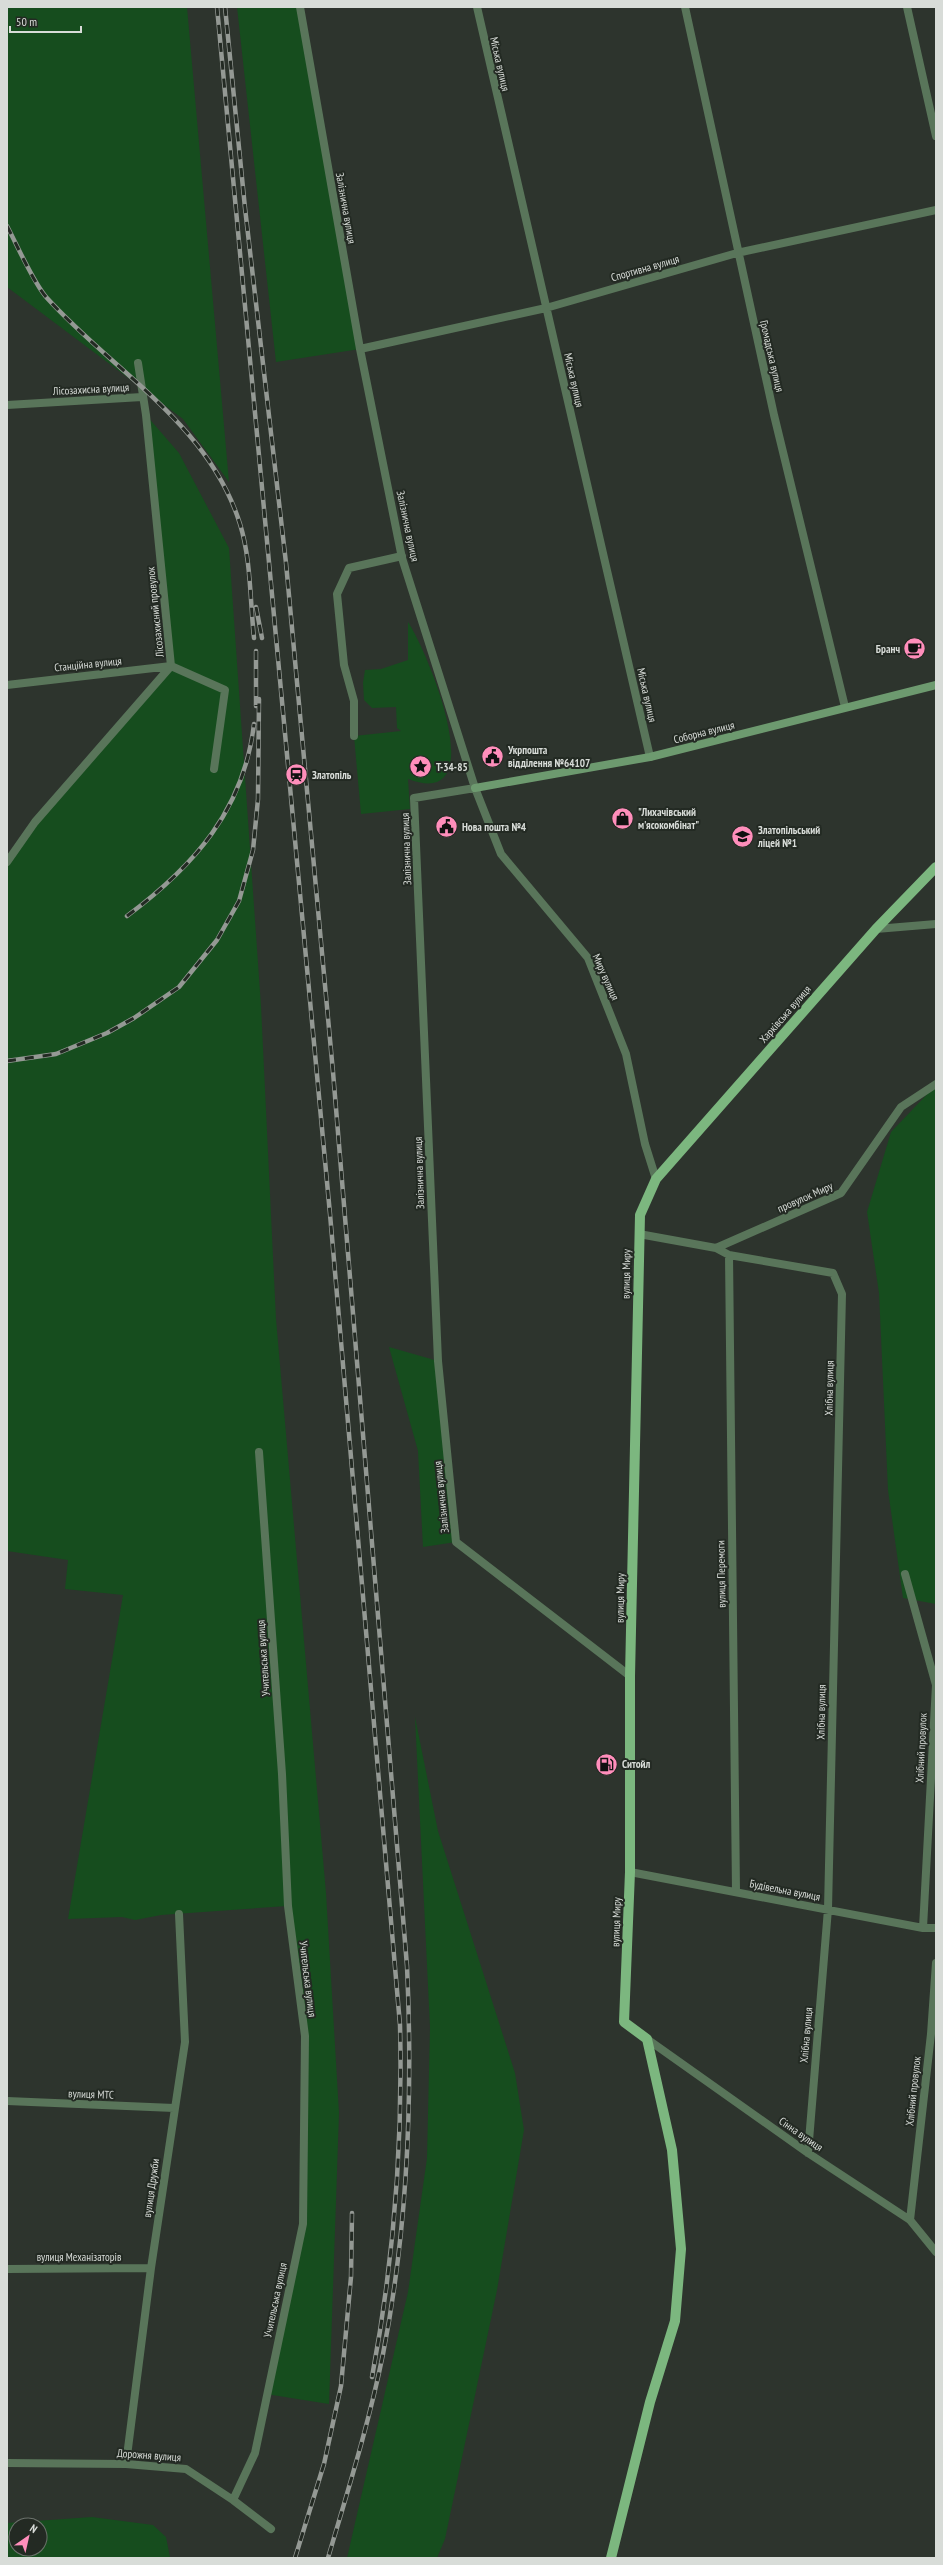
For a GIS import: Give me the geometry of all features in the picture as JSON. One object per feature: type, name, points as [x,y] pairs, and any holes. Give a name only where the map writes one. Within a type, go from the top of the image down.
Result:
[{"type":"main road","name":"Харківська вулиця","points":[[656,1179],[876,929],[936,867]]},
{"type":"main road","name":"вулиця Миру","points":[[647,2039],[624,2022],[630,1872],[630,1676],[639,1234],[640,1215],[656,1179]]},
{"type":"main road","points":[[611,2558],[650,2402],[675,2321],[681,2249],[672,2150],[647,2039]]},
{"type":"street","name":"Залізнична вулиця","points":[[300,7],[360,349],[402,556],[475,788],[414,798],[438,1361],[456,1542],[630,1676]]},
{"type":"street","name":"Міська вулиця","points":[[477,7],[650,757]]},
{"type":"street","name":"Громадська вулиця","points":[[685,7],[737,253],[774,416],[845,708]]},
{"type":"street","points":[[907,7],[936,136]]},
{"type":"street","name":"Спортивна вулиця","points":[[360,349],[546,308],[737,253],[936,210]]},
{"type":"street","name":"Лісозахисна вулиця","points":[[7,405],[142,397],[138,363]]},
{"type":"street","name":"Лісозахисний провулок","points":[[7,862],[40,816],[171,666],[142,397]]},
{"type":"street","points":[[354,736],[354,701],[344,665],[337,594],[349,568],[402,556]]},
{"type":"street","points":[[171,666],[225,690],[214,769]]},
{"type":"street","name":"Станційна вулиця","points":[[7,685],[171,666]]},
{"type":"street","name":"Соборна вулиця","points":[[475,788],[650,757],[936,684]]},
{"type":"street","name":"Миру вулиця","points":[[475,788],[501,854],[588,958],[626,1054],[644,1144],[656,1179]]},
{"type":"street","points":[[876,929],[936,924]]},
{"type":"street","name":"провулок Миру","points":[[716,1248],[841,1193],[901,1106],[936,1084]]},
{"type":"street","points":[[639,1234],[716,1248],[729,1255]]},
{"type":"street","name":"Хлібна вулиця","points":[[729,1255],[833,1273],[842,1294],[828,1909],[808,2153]]},
{"type":"street","name":"вулиця Перемоги","points":[[729,1255],[736,1892]]},
{"type":"street","name":"Учительська вулиця","points":[[233,2500],[255,2453],[302,2224],[304,2036],[288,1906],[282,1774],[259,1452]]},
{"type":"street","name":"Хлібний провулок","points":[[906,1574],[936,1685],[923,1928]]},
{"type":"street","name":"Будівельна вулиця","points":[[630,1872],[923,1928],[936,1928]]},
{"type":"street","name":"вулиця Дружби","points":[[126,2464],[150,2268],[185,2042],[179,1914]]},
{"type":"street","name":"Хлібний провулок","points":[[910,2220],[931,2034],[936,1963]]},
{"type":"street","name":"Сінна вулиця","points":[[647,2039],[808,2153],[910,2220],[936,2252]]},
{"type":"street","name":"вулиця МТС","points":[[7,2101],[174,2108]]},
{"type":"street","name":"вулиця Механізаторів","points":[[7,2269],[150,2268]]},
{"type":"street","name":"Дорожня вулиця","points":[[7,2463],[126,2464],[186,2469],[233,2500],[271,2529]]},
{"type":"green space","points":[[7,7],[187,7],[229,482],[183,419],[7,287]]},
{"type":"green space","points":[[237,7],[300,7],[360,349],[276,362]]},
{"type":"green space","points":[[146,415],[179,453],[229,548],[261,1006],[276,1319],[326,1893],[339,2113],[329,2404],[266,2394],[303,2224],[305,2036],[287,1906],[161,1915],[135,1920],[122,1917],[68,1919],[123,1595],[65,1589],[68,1560],[7,1551],[7,862],[36,822],[171,666]]},
{"type":"green space","points":[[408,622],[428,663],[448,723],[451,751],[447,772],[434,783],[408,779],[410,809],[361,814],[354,736],[401,731],[397,728],[396,707],[372,708],[364,700],[363,683],[365,670],[381,669],[408,660]]},
{"type":"green space","points":[[936,1085],[936,1604],[903,1598],[888,1490],[879,1293],[867,1212],[891,1132]]},
{"type":"green space","points":[[389,1347],[438,1361],[456,1542],[423,1547],[418,1451]]},
{"type":"green space","points":[[415,1717],[438,1831],[515,2073],[524,2130],[497,2290],[445,2539],[437,2558],[347,2558],[408,2292],[427,2158],[430,2027]]},
{"type":"green space","points":[[92,2517],[153,2525],[166,2537],[170,2557],[7,2558],[7,2523],[8,2557],[48,2557],[48,2520]]},
{"type":"railway","points":[[217,7],[330,1214],[400,2025],[400,2114],[395,2202],[386,2289],[372,2377]]},
{"type":"railway","points":[[225,7],[245,208],[286,563],[333,1072],[407,1966],[409,2015],[409,2112],[407,2161],[398,2258],[391,2306],[383,2354],[371,2405],[358,2456],[328,2558]]},
{"type":"railway","points":[[7,226],[31,274],[42,292],[73,325],[157,401],[183,428],[206,457],[226,489],[244,537],[250,580],[254,638]]},
{"type":"railway","points":[[256,607],[262,638]]},
{"type":"railway","points":[[256,651],[256,706]]},
{"type":"railway","points":[[7,1061],[56,1054],[107,1033],[134,1018],[179,987],[217,940],[239,901],[253,850],[258,799],[259,699]]},
{"type":"railway","points":[[127,916],[174,877],[212,834],[227,809],[239,783],[248,755],[254,724]]},
{"type":"railway","points":[[295,2558],[324,2464],[341,2386],[351,2277],[352,2213]]},
{"type":"place","name":"Бранч","points":[[915,649]]},
{"type":"place","name":"Укрпошта відділення №64107","points":[[492,756]]},
{"type":"place","name":"Т-34-85","points":[[420,767]]},
{"type":"place","name":"Златопіль","points":[[297,775]]},
{"type":"place","name":"\"Лихачівський м'ясокомбінат\"","points":[[622,818]]},
{"type":"place","name":"Нова пошта №4","points":[[446,827]]},
{"type":"place","name":"Златопільський ліцей №1","points":[[742,836]]},
{"type":"place","name":"Ситойл","points":[[606,1764]]}]
